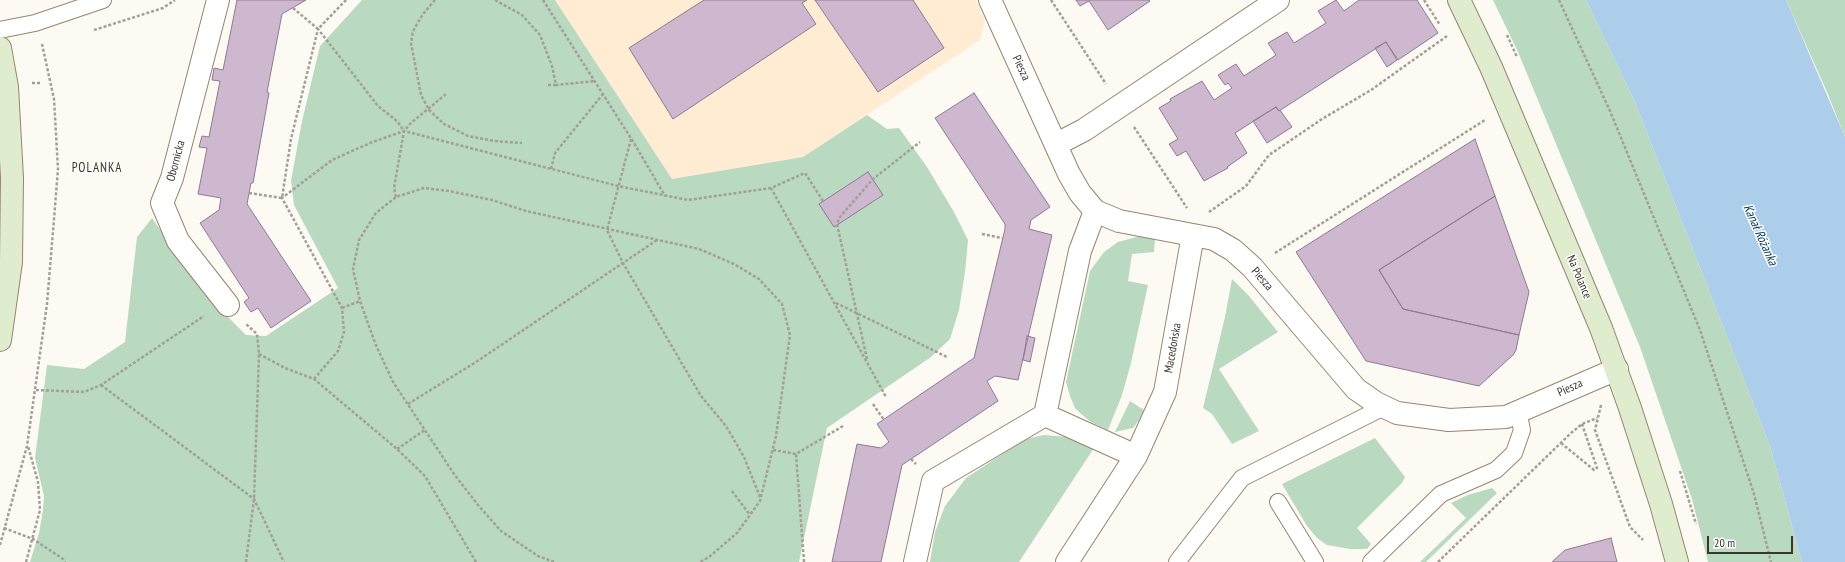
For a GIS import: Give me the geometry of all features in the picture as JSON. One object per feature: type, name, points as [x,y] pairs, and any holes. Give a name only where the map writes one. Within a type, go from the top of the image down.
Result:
[{"type":"street","name":"Obornicka","points":[[218,0],[172,178],[162,204],[178,241],[228,304]]},
{"type":"street","name":"Piesza","points":[[990,0],[1080,193],[1095,212],[1119,222],[1214,239],[1234,250],[1252,267],[1356,389],[1384,407],[1397,413],[1449,420],[1506,417],[1617,369]]},
{"type":"street","points":[[1057,144],[1084,130],[1278,0]]},
{"type":"street","name":"Na Polance","points":[[1459,0],[1491,67],[1617,369],[1661,504],[1677,562]]},
{"type":"street","points":[[0,48],[6,86],[12,178],[11,262],[0,340]]},
{"type":"street","points":[[915,562],[933,481],[1045,415],[1080,251],[1095,212]]},
{"type":"street","name":"Macedońska","points":[[1067,562],[1136,456],[1165,392],[1193,235]]},
{"type":"street","points":[[1045,415],[1136,456]]},
{"type":"lane","points":[[0,30],[37,22],[95,2]]},
{"type":"lane","points":[[1177,562],[1242,478],[1384,407]]},
{"type":"lane","points":[[1371,562],[1441,494],[1496,470],[1514,453],[1522,430],[1518,411]]},
{"type":"lane","points":[[1278,502],[1315,562]]},
{"type":"path","points":[[92,30],[163,8],[175,0]]},
{"type":"path","points":[[314,379],[338,351],[344,332],[342,308],[282,198],[291,139],[318,29],[346,0]]},
{"type":"path","points":[[435,0],[423,14],[413,31],[411,43],[421,95],[429,110],[444,124],[468,136],[494,141],[522,143]]},
{"type":"path","points":[[495,0],[522,15],[540,36],[552,66],[556,85]]},
{"type":"path","points":[[543,0],[631,139],[664,196]]},
{"type":"path","points":[[1424,0],[1450,43]]},
{"type":"path","points":[[1559,0],[1610,112],[1700,330],[1754,494],[1771,562]]},
{"type":"path","points":[[293,8],[318,29],[378,106],[398,121],[404,131],[394,188],[396,197]]},
{"type":"path","points":[[0,545],[27,446],[36,390],[47,304],[58,170],[54,98],[37,22]]},
{"type":"path","points":[[1208,212],[1246,186],[1269,155],[1322,119],[1371,90],[1447,36]]},
{"type":"path","points":[[42,44],[49,42]]},
{"type":"path","points":[[548,86],[594,81]]},
{"type":"path","points":[[249,193],[282,198],[332,160],[370,143],[404,131],[411,123],[429,110],[446,94]]},
{"type":"path","points":[[551,169],[555,153],[603,94]]},
{"type":"path","points":[[1482,113],[1488,126]]},
{"type":"path","points":[[1252,267],[1486,120]]},
{"type":"path","points":[[404,131],[618,186],[688,200],[771,188],[805,172],[823,201]]},
{"type":"path","points":[[631,139],[607,230],[623,263],[701,396],[726,426],[744,457],[760,498]]},
{"type":"path","points":[[867,362],[858,314],[837,224],[839,218],[873,180],[920,142]]},
{"type":"path","points":[[554,562],[538,556],[500,531],[454,474],[393,382],[375,342],[360,300],[353,269],[359,240],[376,213],[396,197],[424,188],[449,191],[492,200],[526,211],[607,230],[699,249],[734,264],[759,279],[782,304],[790,335],[773,450],[760,498],[737,533],[709,557],[700,562]]},
{"type":"path","points":[[771,188],[886,396]]},
{"type":"path","points":[[982,234],[1002,238]]},
{"type":"path","points":[[408,404],[476,362],[658,240]]},
{"type":"path","points":[[342,308],[360,300]]},
{"type":"path","points":[[835,302],[947,357]]},
{"type":"path","points":[[36,390],[84,392],[101,385],[196,321],[228,304],[257,334],[259,354],[254,499],[246,562]]},
{"type":"path","points":[[259,354],[285,368],[314,379],[397,449],[425,476],[476,562]]},
{"type":"path","points":[[1591,379],[1601,404],[1596,430],[1630,527],[1646,544]]},
{"type":"path","points":[[101,385],[254,499],[284,562]]},
{"type":"path","points":[[873,404],[884,420]]},
{"type":"path","points":[[1438,562],[1561,442],[1582,424],[1598,418]]},
{"type":"path","points":[[1561,442],[1594,470],[1597,468],[1582,424]]},
{"type":"path","points":[[773,450],[796,454],[843,426]]},
{"type":"path","points":[[397,449],[425,430]]},
{"type":"path","points":[[26,562],[40,510],[40,498],[33,461],[27,446]]},
{"type":"path","points":[[796,454],[804,562]]},
{"type":"path","points":[[732,491],[750,515]]},
{"type":"path","points":[[4,528],[33,539],[63,559],[65,562]]},
{"type":"shaded area","points":[[555,0],[976,0],[985,21],[980,40],[803,157],[672,179]]},
{"type":"green space","points":[[362,0],[555,0],[672,179],[803,157],[867,115],[887,129],[899,128],[927,167],[954,212],[968,240],[959,310],[950,339],[931,357],[827,428],[799,562],[30,562],[39,533],[43,510],[44,496],[35,458],[47,365],[84,369],[125,342],[137,237],[152,218],[204,293],[246,335],[266,336],[338,288],[294,205],[291,181],[302,121],[320,46]]},
{"type":"green space","points":[[1493,0],[1586,0],[1635,102],[1770,446],[1802,562],[1708,562],[1692,499],[1640,347],[1518,52]]},
{"type":"green space","points":[[1786,0],[1845,0],[1845,137],[1827,92]]},
{"type":"green space","points":[[1140,236],[1155,239],[1154,252],[1132,254],[1128,281],[1148,285],[1131,363],[1122,395],[1108,430],[1091,422],[1075,408],[1066,382],[1090,271],[1104,252],[1118,242]]},
{"type":"green space","points":[[1232,279],[1249,296],[1278,332],[1219,369],[1259,431],[1232,444],[1212,414],[1203,408],[1225,317]]},
{"type":"green space","points":[[1130,401],[1144,410],[1133,428],[1115,432]]},
{"type":"green space","points":[[1044,435],[1067,437],[1094,448],[1019,562],[930,562],[935,532],[945,506],[966,478],[1025,439]]},
{"type":"green space","points":[[1375,438],[1405,477],[1402,483],[1357,528],[1371,544],[1367,549],[1350,549],[1327,545],[1317,538],[1307,526],[1282,484]]},
{"type":"green space","points":[[1492,488],[1497,493],[1426,562],[1420,562],[1466,518],[1451,503],[1468,495]]},
{"type":"water","name":"Kanał Różanka","points":[[1586,0],[1786,0],[1845,137],[1845,562],[1802,562],[1770,446],[1635,102]]},
{"type":"building","points":[[237,0],[306,0],[282,14],[267,92],[269,93],[253,183],[251,183],[247,204],[311,301],[271,328],[258,308],[251,312],[244,302],[249,298],[200,223],[219,210],[221,198],[198,194],[207,148],[199,147],[202,136],[209,137],[220,81],[212,80],[214,68],[223,70]]},
{"type":"building","points":[[704,0],[807,0],[802,3],[816,24],[673,119],[629,48]]},
{"type":"building","points":[[815,0],[913,0],[944,48],[878,92]]},
{"type":"building","points":[[1076,0],[1150,1],[1108,30],[1089,1],[1080,6]]},
{"type":"building","points":[[1336,0],[1344,11],[1359,0],[1417,0],[1438,33],[1398,60],[1386,42],[1279,111],[1276,107],[1235,133],[1247,153],[1227,167],[1228,168],[1204,181],[1186,151],[1177,156],[1169,144],[1178,139],[1159,108],[1171,101],[1170,99],[1202,81],[1214,100],[1232,88],[1228,83],[1225,85],[1218,75],[1236,64],[1244,76],[1276,55],[1268,43],[1287,32],[1294,43],[1326,23],[1318,11]]},
{"type":"building","points":[[1386,42],[1397,60],[1387,67],[1375,48]]},
{"type":"building","points":[[974,93],[1050,207],[1031,220],[1029,229],[1052,235],[1018,380],[995,376],[987,381],[998,401],[902,465],[881,562],[832,562],[857,444],[881,448],[889,442],[877,424],[974,358],[1005,224],[935,118]]},
{"type":"building","points":[[1276,107],[1279,111],[1280,110],[1292,127],[1267,143],[1253,121]]},
{"type":"building","points":[[1475,139],[1495,196],[1379,270],[1403,309],[1519,335],[1516,350],[1513,355],[1479,386],[1366,361],[1296,252]]},
{"type":"building","points":[[868,172],[883,195],[834,227],[819,204]]},
{"type":"building","points":[[1495,196],[1529,292],[1519,335],[1403,309],[1379,270]]},
{"type":"building","points":[[1027,336],[1035,338],[1030,362],[1023,360]]},
{"type":"building","points":[[1611,538],[1617,562],[1552,562],[1565,550]]},
{"type":"district","name":"POLANKA","points":[[97,168]]}]
